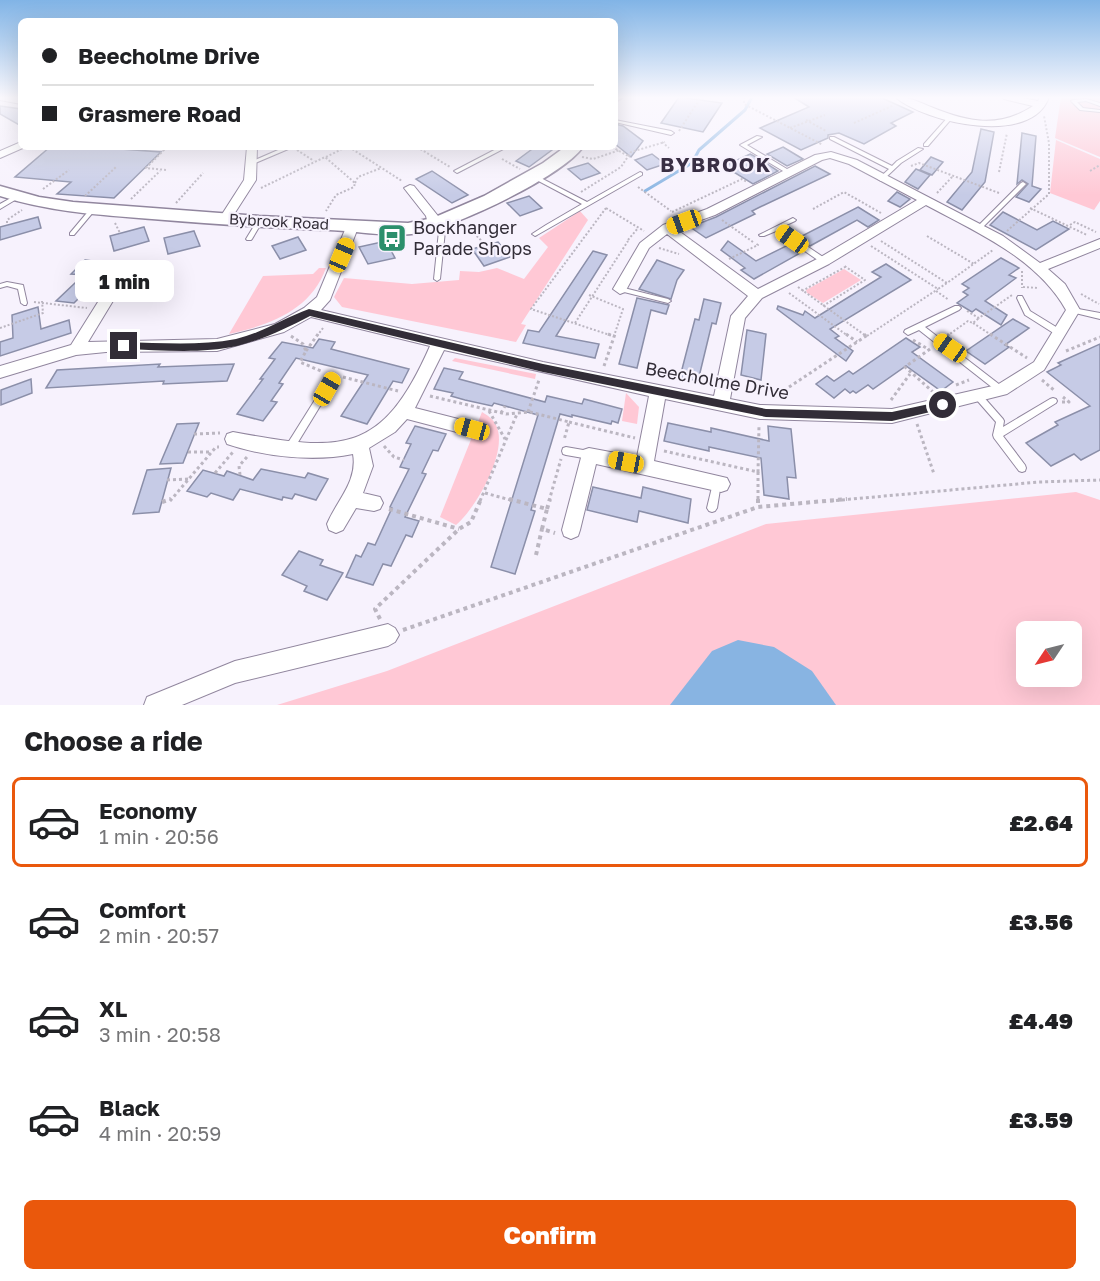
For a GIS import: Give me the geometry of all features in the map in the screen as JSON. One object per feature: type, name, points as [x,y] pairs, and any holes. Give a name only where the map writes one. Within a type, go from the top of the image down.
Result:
[{"type":"street","points":[[0,155],[18,146]]},
{"type":"street","points":[[225,219],[250,180],[252,150]]},
{"type":"street","name":"Bybrook Road","points":[[0,191],[73,207],[259,222],[353,225],[378,229],[442,221],[532,176],[572,150]]},
{"type":"street","points":[[620,289],[644,246],[662,233],[711,212],[756,187],[823,156],[842,158],[999,239],[1035,265],[1060,287],[1073,310]]},
{"type":"street","points":[[410,188],[432,216],[442,221]]},
{"type":"street","points":[[721,403],[738,316],[757,295],[828,259],[925,202]]},
{"type":"street","points":[[0,372],[76,349],[106,345],[217,345],[279,328],[309,312],[323,300],[353,225]]},
{"type":"street","points":[[662,233],[718,265],[757,295]]},
{"type":"street","points":[[1035,265],[1095,239]]},
{"type":"street","points":[[76,349],[115,286],[116,276]]},
{"type":"street","name":"Beecholme Drive","points":[[309,312],[543,368],[763,412],[892,416],[1002,390],[1039,366],[1051,350],[1058,332],[1073,310]]},
{"type":"street","points":[[233,439],[289,450],[333,450],[360,446],[384,432],[405,412],[411,393],[439,343]]},
{"type":"street","points":[[644,466],[658,391]]},
{"type":"street","points":[[405,412],[472,429]]},
{"type":"street","points":[[336,524],[352,499],[364,466],[360,446]]},
{"type":"street","points":[[571,530],[589,455],[718,483]]},
{"type":"street","points":[[352,499],[374,502]]},
{"type":"street","points":[[155,705],[235,672],[388,635]]},
{"type":"lane","points":[[656,130],[670,133]]},
{"type":"lane","points":[[926,145],[939,130]]},
{"type":"lane","points":[[833,136],[892,168]]},
{"type":"lane","points":[[759,137],[743,145],[790,173]]},
{"type":"lane","points":[[881,179],[899,162],[920,149]]},
{"type":"lane","points":[[251,163],[284,150]]},
{"type":"lane","points":[[457,171],[498,150]]},
{"type":"lane","points":[[535,234],[585,202],[598,198],[640,174]]},
{"type":"lane","points":[[532,176],[585,202]]},
{"type":"lane","points":[[978,228],[1023,184]]},
{"type":"lane","points":[[0,207],[24,198]]},
{"type":"lane","points":[[72,234],[93,209]]},
{"type":"lane","points":[[762,235],[793,220]]},
{"type":"lane","points":[[437,279],[442,221]]},
{"type":"lane","points":[[249,239],[259,222]]},
{"type":"lane","points":[[776,228],[828,259]]},
{"type":"lane","points":[[0,286],[7,284],[21,287],[24,303]]},
{"type":"lane","points":[[620,289],[668,301]]},
{"type":"lane","points":[[1020,298],[1027,313],[1058,332]]},
{"type":"lane","points":[[908,335],[956,305]]},
{"type":"lane","points":[[1073,310],[1100,316]]},
{"type":"lane","points":[[920,327],[1002,390]]},
{"type":"lane","points":[[289,450],[335,376]]},
{"type":"lane","points":[[978,396],[1000,421],[997,435],[1022,468]]},
{"type":"lane","points":[[997,435],[1053,401]]},
{"type":"lane","points":[[566,451],[589,455]]},
{"type":"lane","points":[[712,508],[718,483]]},
{"type":"path","points":[[794,130],[828,148],[817,153],[823,156]]},
{"type":"path","points":[[823,130],[833,136]]},
{"type":"path","points":[[999,172],[1008,130]]},
{"type":"path","points":[[758,507],[758,472],[763,412],[775,396],[994,250],[999,239],[1030,208],[1049,194],[1047,130]]},
{"type":"path","points":[[817,142],[823,139]]},
{"type":"path","points":[[662,142],[669,148]]},
{"type":"path","points":[[164,150],[146,168],[166,170]]},
{"type":"path","points":[[297,150],[315,162]]},
{"type":"path","points":[[240,197],[340,150]]},
{"type":"path","points":[[352,150],[383,168],[410,188]]},
{"type":"path","points":[[422,150],[457,171]]},
{"type":"path","points":[[572,150],[593,159],[620,150],[630,157],[621,167],[573,197]]},
{"type":"path","points":[[493,153],[532,176]]},
{"type":"path","points":[[325,157],[354,183]]},
{"type":"path","points":[[899,162],[914,167],[920,163],[1010,196]]},
{"type":"path","points":[[1090,171],[1100,165]]},
{"type":"path","points":[[73,207],[116,167]]},
{"type":"path","points":[[309,223],[311,218],[323,218],[336,195],[354,187],[358,177],[383,168]]},
{"type":"path","points":[[24,198],[69,170]]},
{"type":"path","points":[[120,211],[160,171]]},
{"type":"path","points":[[165,215],[204,173]]},
{"type":"path","points":[[925,202],[953,176]]},
{"type":"path","points":[[672,212],[742,179],[756,187]]},
{"type":"path","points":[[629,181],[672,212],[674,217],[684,222]]},
{"type":"path","points":[[813,209],[844,192],[892,220]]},
{"type":"path","points":[[598,198],[606,208],[662,233]]},
{"type":"path","points":[[606,208],[531,309],[613,336]]},
{"type":"path","points":[[1030,208],[1095,239]]},
{"type":"path","points":[[711,212],[758,245],[718,265]]},
{"type":"path","points":[[442,221],[485,244]]},
{"type":"path","points":[[1069,226],[1075,222],[1100,235]]},
{"type":"path","points":[[755,243],[763,238],[760,236],[762,235]]},
{"type":"path","points":[[927,236],[974,264]]},
{"type":"path","points":[[865,237],[947,283]]},
{"type":"path","points":[[865,237],[956,305],[979,318]]},
{"type":"path","points":[[575,323],[589,295],[627,241]]},
{"type":"path","points":[[823,306],[865,280],[828,259]]},
{"type":"path","points":[[905,268],[913,262]]},
{"type":"path","points":[[973,323],[1023,287],[1021,265],[1035,265]]},
{"type":"path","points":[[802,291],[845,267]]},
{"type":"path","points":[[782,282],[802,291],[866,336]]},
{"type":"path","points":[[782,282],[857,342]]},
{"type":"path","points":[[589,295],[623,309],[599,380]]},
{"type":"path","points":[[24,303],[42,301],[100,310]]},
{"type":"path","points":[[0,328],[43,313],[42,301]]},
{"type":"path","points":[[331,317],[306,351],[300,362],[303,365],[335,376],[501,413],[528,412],[758,472]]},
{"type":"path","points":[[944,389],[934,393],[904,367],[968,321],[1039,366]]},
{"type":"path","points":[[279,328],[300,342],[306,351]]},
{"type":"path","points":[[908,335],[928,350]]},
{"type":"path","points":[[1051,350],[1064,351],[1100,337]]},
{"type":"path","points":[[300,342],[313,341]]},
{"type":"path","points":[[528,412],[543,368]]},
{"type":"path","points":[[892,416],[889,403],[910,374]]},
{"type":"path","points":[[953,386],[982,375]]},
{"type":"path","points":[[501,413],[505,406]]},
{"type":"path","points":[[488,410],[497,422],[505,440]]},
{"type":"path","points":[[912,410],[933,474]]},
{"type":"path","points":[[518,414],[471,522],[459,529],[375,609],[388,635],[758,507],[1039,482],[1100,480]]},
{"type":"path","points":[[536,555],[569,422]]},
{"type":"path","points":[[194,434],[230,433],[233,439]]},
{"type":"path","points":[[162,502],[169,502],[216,447],[233,439]]},
{"type":"path","points":[[215,473],[233,439]]},
{"type":"path","points":[[383,444],[394,457],[404,460]]},
{"type":"path","points":[[188,452],[212,452]]},
{"type":"path","points":[[167,480],[189,479]]},
{"type":"path","points":[[485,493],[547,509]]},
{"type":"path","points":[[374,502],[459,529]]},
{"type":"path","points":[[542,529],[569,537],[571,530]]},
{"type":"shaded area","points":[[1056,130],[1100,130],[1100,157],[1055,138]]},
{"type":"shaded area","points":[[1056,140],[1100,159],[1100,201],[1094,210],[1050,193]]},
{"type":"shaded area","points":[[580,211],[588,220],[521,324],[526,325],[516,342],[342,307],[334,297],[344,278],[412,284],[459,280],[460,271],[479,272],[497,268],[524,279],[548,247],[539,238]]},
{"type":"shaded area","points":[[319,268],[326,268],[319,283],[300,305],[274,320],[229,334],[263,276],[313,274]]},
{"type":"shaded area","points":[[844,269],[861,280],[823,303],[807,293],[806,290]]},
{"type":"shaded area","points":[[455,358],[536,374],[535,379],[452,361]]},
{"type":"shaded area","points":[[626,393],[639,407],[637,424],[622,421]]},
{"type":"shaded area","points":[[482,412],[496,425],[499,436],[498,449],[481,493],[456,525],[440,517]]},
{"type":"shaded area","points":[[1076,492],[1100,500],[1100,705],[277,705],[387,671],[766,524]]},
{"type":"water","points":[[738,640],[774,647],[812,671],[836,705],[670,705],[712,651]]},
{"type":"building","points":[[618,130],[628,130],[643,141],[631,157],[618,146]]},
{"type":"building","points":[[764,130],[889,130],[864,144],[839,133],[828,135],[828,138],[801,150]]},
{"type":"building","points":[[981,130],[994,132],[985,182],[962,210],[947,202],[972,172]]},
{"type":"building","points":[[1022,133],[1036,136],[1032,186],[1041,189],[1029,202],[1016,197],[1028,184],[1022,180],[1017,184]]},
{"type":"building","points":[[783,147],[803,159],[787,166],[767,154]]},
{"type":"building","points":[[46,150],[161,152],[114,198],[57,194],[71,182],[15,177]]},
{"type":"building","points":[[531,150],[552,150],[529,167],[516,161]]},
{"type":"building","points":[[652,154],[665,164],[647,170],[635,160]]},
{"type":"building","points":[[750,154],[778,171],[753,184],[724,166]]},
{"type":"building","points":[[931,157],[943,162],[932,175],[920,170]]},
{"type":"building","points":[[588,163],[600,173],[581,180],[568,169]]},
{"type":"building","points":[[815,166],[830,174],[752,211],[755,214],[706,238],[690,227],[716,217]]},
{"type":"building","points":[[916,169],[930,175],[918,189],[905,182]]},
{"type":"building","points":[[432,171],[468,195],[452,203],[416,179]]},
{"type":"building","points":[[897,192],[910,199],[900,207],[888,201]]},
{"type":"building","points":[[529,196],[542,208],[520,216],[507,203]]},
{"type":"building","points":[[858,207],[879,220],[868,227],[857,220],[810,246],[798,238]]},
{"type":"building","points":[[1003,212],[1037,230],[1053,221],[1069,229],[1036,250],[990,225]]},
{"type":"building","points":[[38,217],[41,228],[0,240],[0,227]]},
{"type":"building","points":[[144,227],[149,241],[114,251],[110,236]]},
{"type":"building","points":[[194,231],[200,246],[168,254],[164,238]]},
{"type":"building","points":[[298,237],[306,250],[280,259],[272,246]]},
{"type":"building","points":[[386,241],[395,258],[368,264],[359,247]]},
{"type":"building","points":[[728,241],[756,261],[790,244],[802,252],[754,279],[741,270],[745,268],[721,250]]},
{"type":"building","points":[[498,242],[510,257],[484,266],[472,249]]},
{"type":"building","points":[[593,251],[607,255],[556,336],[599,344],[595,358],[523,343],[528,330],[539,332]]},
{"type":"building","points":[[1001,258],[1019,268],[1009,275],[1016,278],[985,301],[1007,315],[1001,325],[976,309],[972,312],[957,303],[968,295],[963,292],[969,288],[962,284]]},
{"type":"building","points":[[85,260],[101,262],[88,275],[71,274]]},
{"type":"building","points":[[657,260],[684,270],[677,280],[671,299],[639,289]]},
{"type":"building","points":[[886,264],[911,280],[830,329],[839,336],[835,338],[853,351],[846,361],[777,309],[778,306],[803,315],[805,311],[815,318],[881,277],[872,272]]},
{"type":"building","points":[[76,282],[92,285],[74,303],[56,301]]},
{"type":"building","points":[[637,298],[669,305],[666,314],[651,310],[637,368],[619,364]]},
{"type":"building","points":[[704,299],[721,303],[716,324],[712,323],[698,381],[680,377],[695,319],[699,320]]},
{"type":"building","points":[[38,307],[41,329],[69,320],[71,333],[0,356],[0,342],[13,338],[12,315]]},
{"type":"building","points":[[1013,319],[1029,328],[1005,345],[1009,347],[985,364],[966,351]]},
{"type":"building","points":[[747,330],[766,334],[761,380],[741,375]]},
{"type":"building","points":[[906,338],[920,347],[912,352],[953,382],[941,391],[906,366],[873,389],[868,385],[856,393],[853,391],[850,393],[845,389],[834,398],[816,384],[827,376],[834,381],[849,371],[853,374]]},
{"type":"building","points":[[319,339],[335,342],[331,349],[409,369],[402,383],[393,381],[367,424],[341,416],[368,375],[296,358],[279,383],[283,384],[271,401],[277,402],[263,421],[237,414],[263,379],[260,379],[275,359],[269,358],[282,342],[313,348]]},
{"type":"building","points":[[1100,344],[1100,450],[1081,460],[1074,454],[1051,466],[1026,443],[1058,425],[1055,422],[1090,406],[1047,372],[1061,365],[1058,363]]},
{"type":"building","points":[[160,364],[158,367],[234,364],[227,381],[163,384],[164,381],[46,388],[57,370]]},
{"type":"building","points":[[444,368],[463,372],[459,379],[545,402],[547,396],[582,404],[584,399],[622,409],[618,423],[612,421],[611,424],[560,414],[531,510],[535,511],[515,574],[491,567],[538,415],[494,403],[492,406],[465,400],[451,396],[453,393],[434,389]]},
{"type":"building","points":[[31,379],[32,393],[1,405],[1,390]]},
{"type":"building","points":[[199,423],[183,463],[160,464],[177,424]]},
{"type":"building","points":[[668,423],[711,432],[711,428],[769,441],[768,426],[791,429],[796,478],[787,477],[789,499],[764,495],[761,458],[709,447],[709,451],[664,441]]},
{"type":"building","points":[[415,426],[446,434],[438,451],[433,450],[422,473],[426,474],[405,517],[419,521],[412,537],[406,535],[391,566],[383,564],[373,585],[346,577],[356,555],[361,557],[368,543],[375,545],[392,508],[390,507],[409,469],[400,467],[411,444],[406,443]]},
{"type":"building","points":[[171,468],[159,512],[133,514],[147,470]]},
{"type":"building","points":[[261,469],[305,478],[308,473],[328,479],[316,500],[295,494],[292,499],[283,497],[282,500],[240,489],[233,500],[211,493],[207,497],[187,491],[203,470],[224,476],[227,471],[253,480]]},
{"type":"building","points":[[593,487],[641,498],[643,487],[691,499],[688,523],[639,511],[637,522],[587,510]]},
{"type":"building","points":[[299,551],[323,560],[320,565],[343,573],[327,600],[304,591],[307,586],[282,575]]},
{"type":"waterway","points":[[645,191],[692,163],[699,150],[722,130]]},
{"type":"place","name":"Bockhanger Parade Shops","points":[[392,238]]},
{"type":"district","name":"BYBROOK","points":[[716,165]]},
{"type":"route","points":[[124,346],[180,347],[236,342],[279,328],[309,312],[543,368],[766,413],[892,416],[943,405]]}]
